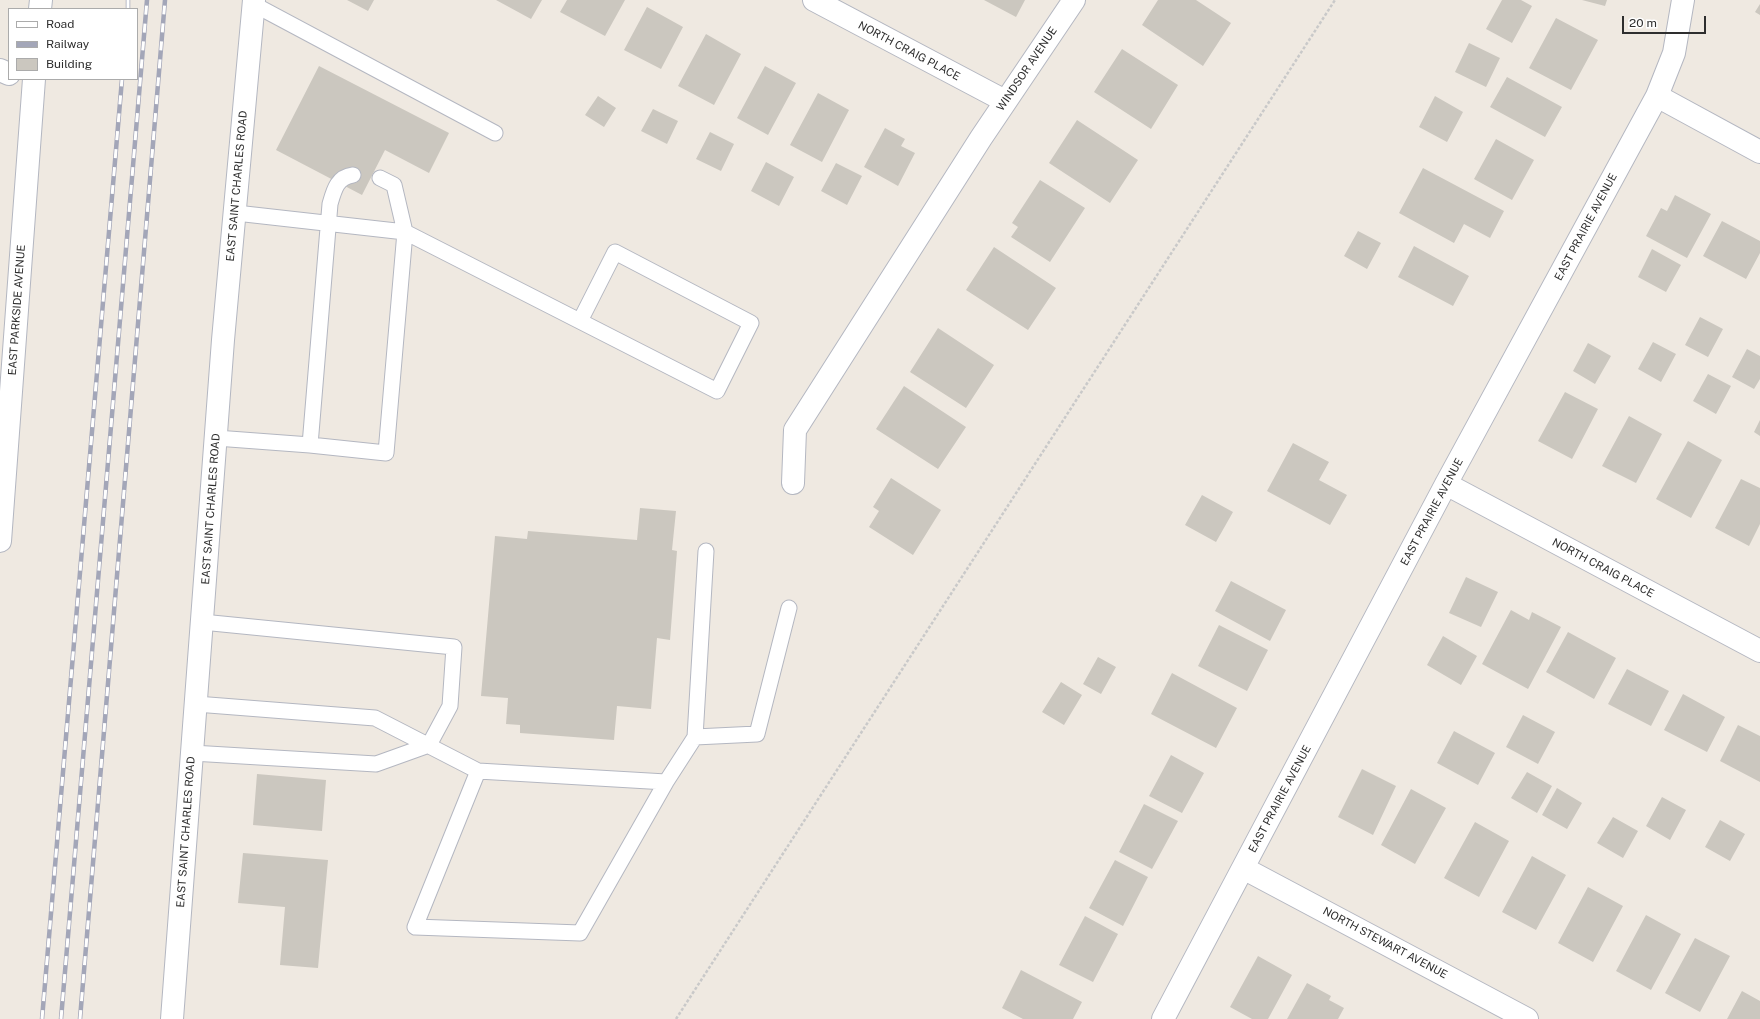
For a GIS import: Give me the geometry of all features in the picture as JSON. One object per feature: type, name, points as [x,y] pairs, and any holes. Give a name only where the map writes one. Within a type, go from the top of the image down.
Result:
[{"type":"street","name":"NORTH CRAIG PLACE","points":[[814,0],[1005,101]]},
{"type":"street","name":"WINDSOR AVENUE","points":[[793,483],[795,430],[1005,101],[1074,0]]},
{"type":"street","name":"EAST PRAIRIE AVENUE","points":[[1163,1019],[1446,484],[1657,96],[1674,53],[1683,0]]},
{"type":"street","name":"EAST SAINT CHARLES ROAD","points":[[172,1019],[216,438],[253,2]]},
{"type":"street","name":"EAST PARKSIDE AVENUE","points":[[0,541],[29,81]]},
{"type":"street","points":[[1657,96],[1760,152]]},
{"type":"street","name":"NORTH CRAIG PLACE","points":[[1446,484],[1760,651]]},
{"type":"street","name":"NORTH STEWART AVENUE","points":[[1243,868],[1527,1019]]},
{"type":"lane","points":[[253,2],[495,133]]},
{"type":"lane","points":[[310,445],[330,204],[336,185],[345,176],[353,175]]},
{"type":"lane","points":[[216,438],[310,445],[386,454],[405,232],[394,185],[380,178]]},
{"type":"lane","points":[[236,213],[405,232],[580,321],[717,390],[751,323],[615,252],[580,321]]},
{"type":"lane","points":[[478,771],[415,927],[580,933],[666,782],[695,737],[706,551]]},
{"type":"lane","points":[[695,737],[757,734],[790,608]]},
{"type":"lane","points":[[192,753],[376,764],[429,745],[450,706],[454,647],[202,622]]},
{"type":"lane","points":[[196,704],[375,718],[478,771],[666,782]]},
{"type":"path","points":[[676,1019],[1335,0]]},
{"type":"building","points":[[347,0],[374,0],[368,11]]},
{"type":"building","points":[[496,0],[542,0],[531,19]]},
{"type":"building","points":[[567,0],[625,0],[605,36],[560,12]]},
{"type":"building","points":[[984,0],[1025,0],[1016,17]]},
{"type":"building","points":[[1158,0],[1196,0],[1231,23],[1203,66],[1142,25]]},
{"type":"building","points":[[1502,0],[1521,0],[1532,6],[1512,43],[1486,29]]},
{"type":"building","points":[[1582,0],[1607,0],[1605,6]]},
{"type":"building","points":[[1760,4],[1760,15],[1755,12]]},
{"type":"building","points":[[647,7],[683,27],[661,69],[624,50]]},
{"type":"building","points":[[1556,18],[1598,40],[1571,90],[1529,68]]},
{"type":"building","points":[[706,34],[741,54],[714,105],[678,86]]},
{"type":"building","points":[[1469,43],[1500,58],[1486,87],[1455,72]]},
{"type":"building","points":[[1122,49],[1178,85],[1151,129],[1094,92]]},
{"type":"building","points":[[319,66],[449,133],[429,173],[385,150],[362,195],[276,150]]},
{"type":"building","points":[[765,66],[796,83],[768,135],[737,118]]},
{"type":"building","points":[[1507,77],[1562,107],[1545,137],[1490,107]]},
{"type":"building","points":[[818,93],[849,110],[822,162],[790,145]]},
{"type":"building","points":[[598,96],[616,108],[604,127],[585,115]]},
{"type":"building","points":[[1435,96],[1463,112],[1447,142],[1419,127]]},
{"type":"building","points":[[653,109],[678,121],[667,144],[641,131]]},
{"type":"building","points":[[1077,120],[1138,160],[1110,203],[1049,163]]},
{"type":"building","points":[[885,128],[905,139],[901,146],[915,153],[898,186],[864,167]]},
{"type":"building","points":[[710,132],[734,144],[721,171],[696,159]]},
{"type":"building","points":[[1496,139],[1534,160],[1512,200],[1474,179]]},
{"type":"building","points":[[766,162],[794,177],[779,206],[751,191]]},
{"type":"building","points":[[836,163],[862,176],[847,205],[821,191]]},
{"type":"building","points":[[1423,168],[1504,211],[1490,238],[1464,224],[1454,243],[1399,213]]},
{"type":"building","points":[[1040,180],[1085,208],[1050,262],[1011,237],[1018,227],[1012,223]]},
{"type":"building","points":[[1675,195],[1711,214],[1687,258],[1646,236],[1661,208],[1667,211]]},
{"type":"building","points":[[1722,221],[1760,241],[1760,253],[1746,279],[1703,256]]},
{"type":"building","points":[[1358,231],[1381,243],[1367,269],[1344,256]]},
{"type":"building","points":[[1414,246],[1469,276],[1453,306],[1398,277]]},
{"type":"building","points":[[994,247],[1056,288],[1028,330],[966,290]]},
{"type":"building","points":[[1652,249],[1681,265],[1666,292],[1638,277]]},
{"type":"building","points":[[1700,317],[1723,329],[1708,357],[1685,345]]},
{"type":"building","points":[[938,328],[994,365],[966,408],[910,372]]},
{"type":"building","points":[[1653,342],[1676,354],[1661,382],[1638,369]]},
{"type":"building","points":[[1588,343],[1611,356],[1595,384],[1573,371]]},
{"type":"building","points":[[1747,349],[1760,356],[1760,379],[1754,389],[1732,377]]},
{"type":"building","points":[[1708,374],[1731,386],[1716,414],[1693,401]]},
{"type":"building","points":[[904,386],[966,427],[938,469],[876,429]]},
{"type":"building","points":[[1565,392],[1598,409],[1572,459],[1538,441]]},
{"type":"building","points":[[1629,416],[1662,434],[1636,483],[1602,466]]},
{"type":"building","points":[[1760,420],[1760,436],[1754,432]]},
{"type":"building","points":[[1688,441],[1722,460],[1691,518],[1656,499]]},
{"type":"building","points":[[1293,443],[1329,462],[1319,480],[1347,495],[1330,525],[1267,491]]},
{"type":"building","points":[[891,478],[941,510],[913,555],[869,527],[879,511],[873,507]]},
{"type":"building","points":[[1741,479],[1760,488],[1760,524],[1749,546],[1715,528]]},
{"type":"building","points":[[1202,495],[1233,512],[1216,542],[1185,525]]},
{"type":"building","points":[[640,508],[676,511],[672,550],[677,551],[670,640],[657,638],[651,709],[617,706],[614,740],[520,733],[520,725],[506,724],[508,698],[481,696],[495,536],[527,539],[528,531],[637,540]]},
{"type":"building","points":[[1466,577],[1498,592],[1481,627],[1449,613]]},
{"type":"building","points":[[1231,581],[1286,610],[1270,641],[1215,611]]},
{"type":"building","points":[[1511,610],[1529,620],[1532,612],[1561,627],[1528,689],[1482,664]]},
{"type":"building","points":[[1219,625],[1268,650],[1247,691],[1198,666]]},
{"type":"building","points":[[1568,632],[1616,658],[1594,699],[1546,672]]},
{"type":"building","points":[[1443,636],[1477,656],[1461,685],[1427,665]]},
{"type":"building","points":[[1098,657],[1116,667],[1101,694],[1083,684]]},
{"type":"building","points":[[1627,669],[1669,691],[1651,726],[1608,704]]},
{"type":"building","points":[[1172,673],[1237,708],[1216,748],[1151,714]]},
{"type":"building","points":[[1061,682],[1082,695],[1064,725],[1042,712]]},
{"type":"building","points":[[1683,694],[1725,717],[1707,752],[1664,730]]},
{"type":"building","points":[[1523,715],[1555,732],[1538,764],[1506,747]]},
{"type":"building","points":[[1738,725],[1760,736],[1760,782],[1720,761]]},
{"type":"building","points":[[1454,731],[1495,753],[1478,785],[1437,763]]},
{"type":"building","points":[[1171,755],[1204,773],[1182,813],[1149,796]]},
{"type":"building","points":[[1362,769],[1396,786],[1373,835],[1338,817]]},
{"type":"building","points":[[1527,772],[1552,786],[1537,813],[1511,798]]},
{"type":"building","points":[[257,774],[326,780],[322,831],[253,825]]},
{"type":"building","points":[[1557,788],[1582,803],[1567,829],[1542,815]]},
{"type":"building","points":[[1411,789],[1446,808],[1415,864],[1381,845]]},
{"type":"building","points":[[1662,797],[1686,810],[1670,840],[1646,826]]},
{"type":"building","points":[[1144,804],[1178,821],[1152,869],[1119,852]]},
{"type":"building","points":[[1613,817],[1638,831],[1623,858],[1597,843]]},
{"type":"building","points":[[1720,820],[1745,834],[1730,861],[1705,847]]},
{"type":"building","points":[[1475,822],[1509,841],[1479,897],[1444,878]]},
{"type":"building","points":[[243,853],[328,860],[318,968],[280,965],[285,907],[238,903]]},
{"type":"building","points":[[1532,856],[1566,875],[1536,930],[1502,912]]},
{"type":"building","points":[[1115,860],[1148,877],[1123,926],[1089,908]]},
{"type":"building","points":[[1588,887],[1623,906],[1593,962],[1558,943]]},
{"type":"building","points":[[1646,915],[1681,934],[1651,990],[1616,971]]},
{"type":"building","points":[[1085,916],[1118,934],[1093,982],[1059,965]]},
{"type":"building","points":[[1695,938],[1730,956],[1700,1012],[1665,993]]},
{"type":"building","points":[[1258,956],[1292,975],[1268,1019],[1252,1019],[1230,1007]]},
{"type":"building","points":[[1021,970],[1082,1002],[1073,1019],[1023,1019],[1002,1008]]},
{"type":"building","points":[[1307,983],[1331,996],[1329,1000],[1344,1008],[1338,1019],[1287,1019]]},
{"type":"building","points":[[1742,991],[1760,1001],[1760,1019],[1727,1019]]},
{"type":"railway","points":[[128,0],[128,8]]},
{"type":"railway","points":[[61,1019],[147,0]]},
{"type":"railway","points":[[80,1019],[165,0]]},
{"type":"railway","points":[[42,1019],[122,80]]}]
